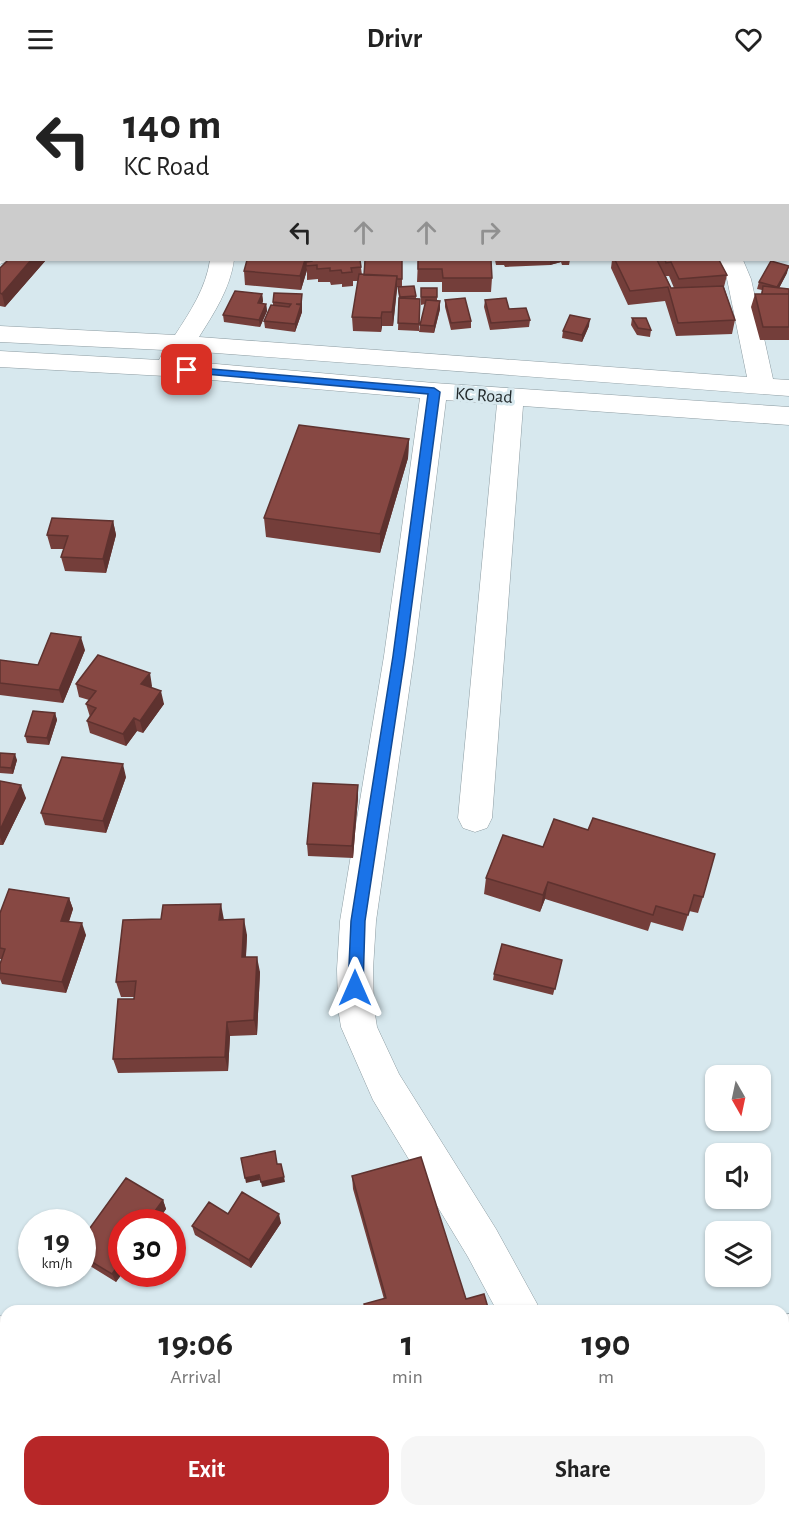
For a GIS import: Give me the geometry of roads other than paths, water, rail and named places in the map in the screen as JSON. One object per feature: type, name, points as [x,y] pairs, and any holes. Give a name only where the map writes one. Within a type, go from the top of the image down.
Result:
[{"type":"street","points":[[165,368],[195,323],[221,272],[222,261]]},
{"type":"street","points":[[731,261],[739,279],[762,386]]},
{"type":"street","points":[[0,334],[181,344],[789,388]]},
{"type":"street","name":"KC Road","points":[[0,359],[165,368],[434,392],[694,410],[786,422]]},
{"type":"street","points":[[690,380],[694,410]]},
{"type":"street","points":[[434,392],[399,656],[358,921],[355,969],[356,1008],[359,1027],[386,1087],[482,1243],[517,1305]]},
{"type":"street","points":[[475,818],[511,397]]}]
